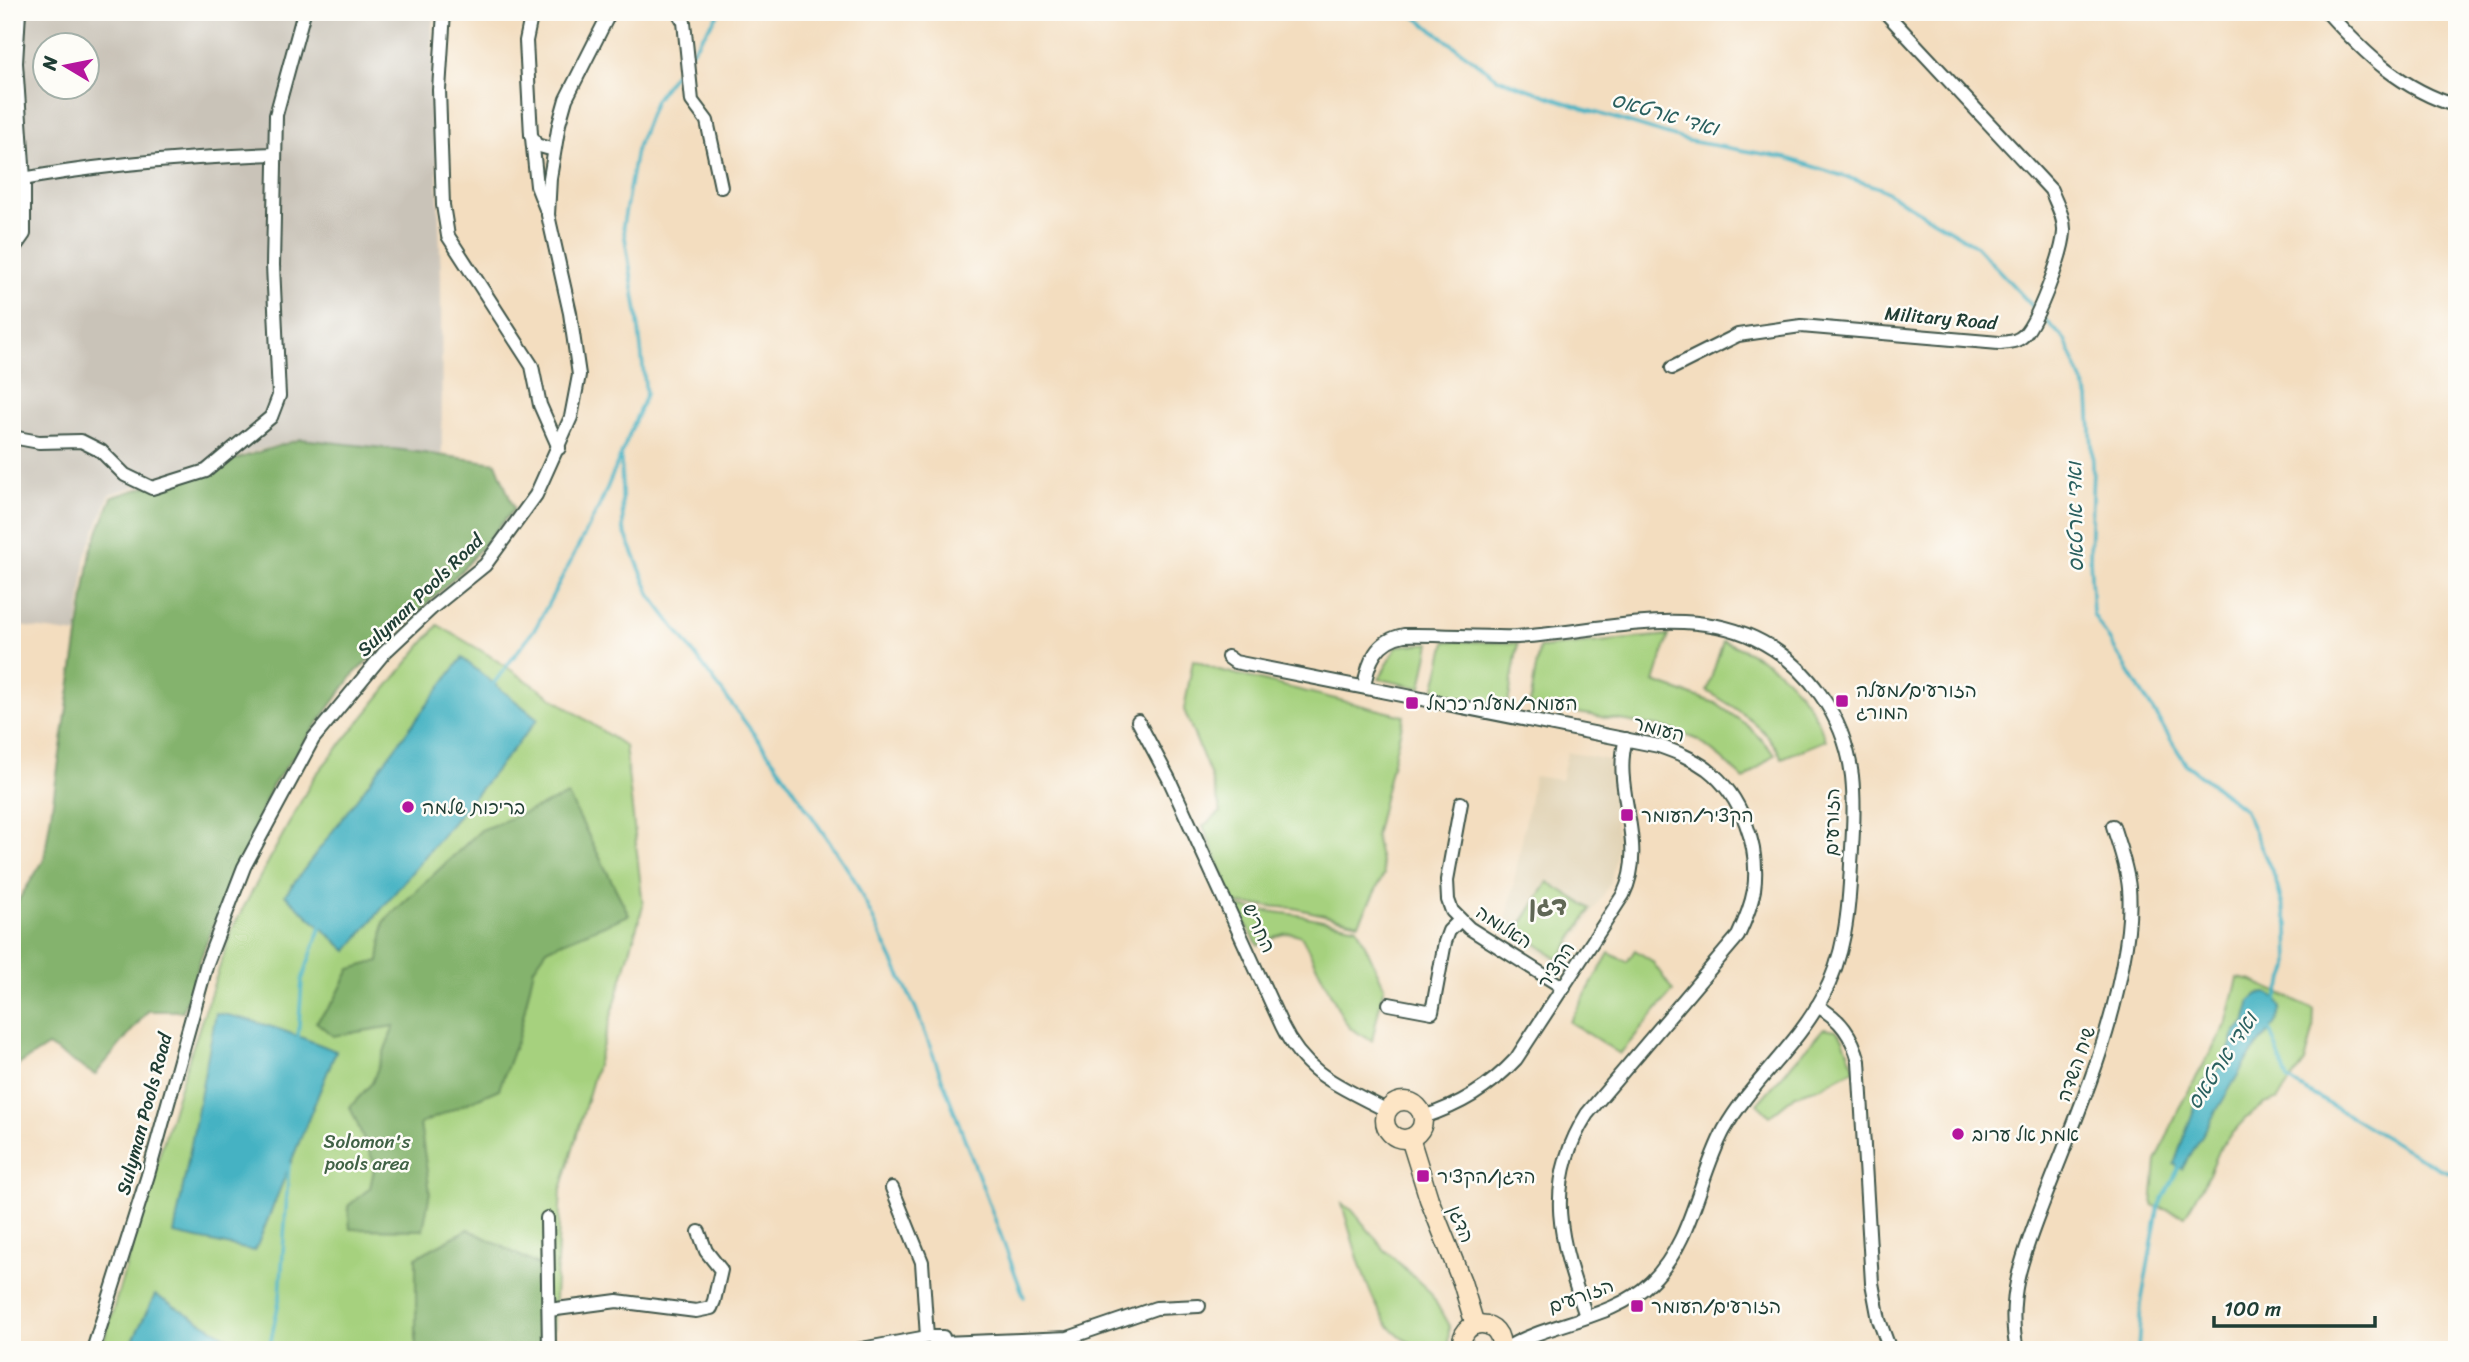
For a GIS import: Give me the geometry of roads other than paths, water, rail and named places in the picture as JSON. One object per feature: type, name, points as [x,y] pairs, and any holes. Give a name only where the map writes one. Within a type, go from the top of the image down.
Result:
[{"type":"street","points":[[12,251],[24,234],[18,180],[16,63],[19,12]]},
{"type":"street","points":[[12,436],[39,442],[81,441],[101,451],[125,475],[152,488],[206,471],[271,417],[279,397],[273,265],[276,115],[304,12]]},
{"type":"street","points":[[444,12],[439,90],[443,205],[448,236],[532,366],[540,405],[559,448]]},
{"type":"street","points":[[532,12],[526,41],[531,135],[537,186],[548,215]]},
{"type":"street","name":"Sulyman Pools Road","points":[[93,1350],[148,1175],[207,963],[244,867],[313,739],[384,653],[433,607],[485,565],[536,495],[571,417],[579,375],[570,313],[548,215],[550,178],[566,99],[610,12]]},
{"type":"street","points":[[678,12],[684,22],[692,101],[707,121],[721,187]]},
{"type":"street","name":"Military Road","points":[[1672,368],[1738,335],[1789,328],[1846,328],[1999,343],[2016,341],[2026,333],[2053,278],[2064,232],[2060,211],[2051,190],[1885,12]]},
{"type":"street","points":[[2327,12],[2380,66],[2405,83],[2457,106]]},
{"type":"street","points":[[531,135],[536,145],[554,150]]},
{"type":"street","points":[[18,180],[152,162],[275,154]]},
{"type":"street","name":"הזורעים","points":[[1364,687],[1376,650],[1387,640],[1404,635],[1505,637],[1662,622],[1694,622],[1725,627],[1753,637],[1778,651],[1813,684],[1834,716],[1852,773],[1854,804],[1848,917],[1835,970],[1817,1006],[1729,1122],[1667,1265],[1654,1280],[1621,1303],[1531,1335],[1502,1350]]},
{"type":"street","name":"העומר","points":[[1228,657],[1235,662],[1659,746],[1686,755],[1709,771],[1727,790],[1741,813],[1750,837],[1754,889],[1749,913],[1738,936],[1598,1099],[1569,1146],[1560,1181],[1559,1218],[1566,1258],[1586,1316]]},
{"type":"street","name":"החריש","points":[[1138,721],[1169,779],[1282,1026],[1296,1051],[1320,1075],[1388,1111]]},
{"type":"street","name":"הקציר","points":[[1423,1117],[1463,1102],[1497,1078],[1524,1049],[1620,901],[1630,878],[1634,849],[1622,767],[1626,739]]},
{"type":"street","name":"האלומה","points":[[1461,803],[1447,887],[1450,906],[1459,920],[1564,988]]},
{"type":"street","name":"שיח השדה","points":[[2017,1350],[2012,1304],[2018,1270],[2098,1061],[2118,995],[2128,934],[2130,900],[2126,870],[2113,826]]},
{"type":"street","name":"האלומה","points":[[1389,1004],[1432,1012],[1445,942],[1459,920]]},
{"type":"street","points":[[1817,1006],[1843,1026],[1859,1061],[1872,1283],[1879,1320],[1890,1350]]},
{"type":"street","points":[[1408,1101],[1418,1107],[1423,1117],[1421,1129],[1410,1138],[1398,1138],[1389,1131],[1386,1120],[1388,1111],[1396,1103],[1408,1101]]},
{"type":"street","name":"הדגן","points":[[1410,1138],[1429,1199],[1462,1282],[1484,1326],[1500,1338],[1502,1350]]},
{"type":"street","points":[[891,1188],[922,1262],[927,1337]]},
{"type":"street","points":[[547,1218],[549,1350]]},
{"type":"street","points":[[549,1310],[617,1301],[696,1311],[710,1308],[721,1270],[706,1251],[699,1232]]},
{"type":"street","points":[[856,1350],[927,1337],[943,1337],[943,1343],[1068,1338],[1156,1308],[1199,1306]]},
{"type":"street","points":[[1462,1350],[1464,1334],[1484,1326],[1514,1336],[1531,1335]]},
{"type":"water","name":"בריכות שלמה","points":[[462,658],[538,719],[347,951],[285,895]]},
{"type":"water","points":[[2267,993],[2277,999],[2281,1007],[2276,1023],[2248,1058],[2182,1169],[2174,1164],[2204,1082],[2224,1064],[2235,1032],[2245,1023],[2251,1000],[2258,994]]},
{"type":"water","points":[[216,1013],[262,1024],[336,1051],[255,1251],[174,1234]]},
{"type":"water","points":[[155,1295],[248,1349],[128,1350]]},
{"type":"waterway","points":[[691,52],[720,12]]},
{"type":"waterway","name":"ואדי ארטאס","points":[[1409,12],[1497,78],[1584,109],[1689,141],[1787,158],[1880,188],[1975,245],[2035,309]]},
{"type":"waterway","points":[[491,687],[536,627],[600,505],[646,394],[637,312],[623,225],[636,150],[655,100],[684,61]]},
{"type":"waterway","name":"ואדי ארטאס","points":[[2041,315],[2065,340],[2089,398],[2093,465],[2090,558],[2093,614],[2186,764],[2244,809],[2275,878],[2288,925],[2289,968],[2276,1000]]},
{"type":"waterway","points":[[621,455],[623,528],[651,596],[780,769],[853,877],[916,1009],[1024,1297]]},
{"type":"waterway","points":[[298,1038],[302,980],[322,923]]},
{"type":"waterway","points":[[2269,1028],[2288,1080],[2438,1168],[2457,1175]]},
{"type":"waterway","name":"ואדי ארטאס","points":[[2138,1350],[2141,1304],[2158,1209],[2181,1163]]},
{"type":"waterway","points":[[269,1350],[280,1296],[289,1164]]},
{"type":"place","name":"הזורעים/מעלה המורג","points":[[1842,701]]},
{"type":"place","name":"העומר/מעלה כרמל","points":[[1412,703]]},
{"type":"place","name":"בריכות שלמה","points":[[408,807]]},
{"type":"place","name":"הקציר/העומר","points":[[1627,815]]},
{"type":"place","name":"אמת אל ערוב","points":[[1958,1134]]},
{"type":"place","name":"הדגן/הקציר","points":[[1423,1176]]},
{"type":"place","name":"הזורעים/העומר","points":[[1637,1306]]},
{"type":"district","name":"דגן","points":[[1548,906]]},
{"type":"park label","name":"Solomon's pools area","points":[[367,1152]]}]
